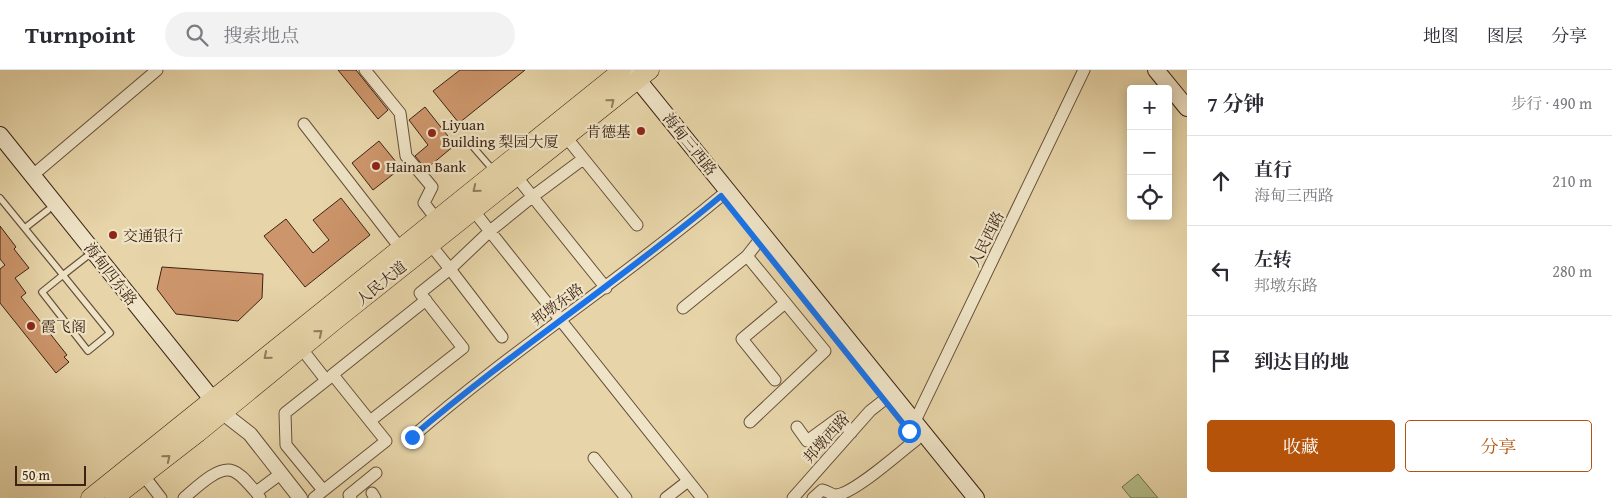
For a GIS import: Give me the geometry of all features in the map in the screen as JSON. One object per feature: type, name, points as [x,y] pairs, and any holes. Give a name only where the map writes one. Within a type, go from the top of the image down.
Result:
[{"type":"main road","points":[[1156,70],[1187,108]]},
{"type":"main road","points":[[1168,70],[1187,93]]},
{"type":"main road","name":"人民大道","points":[[90,498],[301,348],[566,137],[630,74]]},
{"type":"main road","name":"人民大道","points":[[114,498],[144,476],[214,409],[229,388],[495,173],[630,74]]},
{"type":"main road","name":"海甸三西路","points":[[630,74],[976,498]]},
{"type":"main road","name":"海甸三西路","points":[[630,74],[721,196],[962,498]]},
{"type":"main road","name":"海甸四东路","points":[[0,135],[214,409]]},
{"type":"main road","name":"海甸四东路","points":[[0,150],[86,257],[214,409]]},
{"type":"street","points":[[33,175],[157,70]]},
{"type":"street","points":[[365,70],[400,112],[406,156],[432,188],[424,203],[437,220]]},
{"type":"street","name":"人民西路","points":[[915,421],[1084,70]]},
{"type":"street","points":[[304,124],[401,249]]},
{"type":"street","points":[[566,137],[637,226]]},
{"type":"street","points":[[370,421],[463,348],[420,293],[450,269],[490,231],[583,159]]},
{"type":"street","points":[[516,176],[606,288]]},
{"type":"street","name":"邦墩东路","points":[[412,437],[459,396],[606,288],[721,196]]},
{"type":"street","points":[[473,210],[702,498]]},
{"type":"street","points":[[683,308],[747,256],[758,242]]},
{"type":"street","points":[[430,244],[502,337]]},
{"type":"street","points":[[747,256],[825,351],[750,422]]},
{"type":"street","points":[[301,348],[329,378],[370,421],[386,441],[318,494],[286,445],[286,413],[329,378],[426,300]]},
{"type":"street","points":[[775,380],[742,339],[786,303]]},
{"type":"street","name":"邦墩西路","points":[[793,498],[870,411],[884,400]]},
{"type":"street","points":[[214,409],[244,439],[290,498]]},
{"type":"street","points":[[214,409],[250,434],[300,498]]},
{"type":"street","points":[[797,427],[807,442],[840,417],[852,433]]},
{"type":"street","points":[[813,498],[822,490],[835,495],[847,492],[916,440]]},
{"type":"street","points":[[594,458],[626,498]]},
{"type":"street","points":[[184,498],[215,474],[227,470],[235,471],[258,495],[274,478]]},
{"type":"street","points":[[352,498],[349,495],[376,473]]},
{"type":"street","points":[[144,476],[161,498]]},
{"type":"street","points":[[666,498],[688,481]]},
{"type":"lane","points":[[474,148],[495,173]]},
{"type":"lane","points":[[0,198],[25,228],[63,275],[110,333],[88,350],[42,292],[63,275],[86,257]]},
{"type":"lane","points":[[25,228],[48,210]]},
{"type":"green space","points":[[1138,474],[1158,498],[1131,498],[1122,487]]},
{"type":"building","points":[[338,70],[356,70],[388,110],[378,119]]},
{"type":"building","points":[[460,70],[525,70],[459,123],[433,91]]},
{"type":"building","name":"Liyuan Building 梨园大厦","points":[[425,107],[455,145],[426,169],[415,156],[428,145],[409,120]]},
{"type":"building","name":"Hainan Bank","points":[[379,141],[401,168],[373,190],[352,163]]},
{"type":"building","points":[[341,198],[370,235],[305,287],[264,236],[286,219],[313,253],[329,240],[313,220]]},
{"type":"building","points":[[0,226],[16,247],[14,249],[29,268],[15,278],[26,293],[21,297],[67,355],[64,357],[69,362],[56,373],[0,303],[0,269],[5,265],[0,259]]},
{"type":"building","points":[[162,267],[263,274],[262,298],[238,321],[176,314],[157,289]]},
{"type":"place","name":"肯德基","points":[[641,131]]},
{"type":"place","name":"Liyuan Building 梨园大厦","points":[[432,133]]},
{"type":"place","name":"Hainan Bank","points":[[376,166]]},
{"type":"place","name":"交通银行","points":[[113,235]]},
{"type":"place","name":"霞飞阁","points":[[31,326]]},
{"type":"route","points":[[412,437],[459,396],[616,280],[721,196],[909,431]]}]
